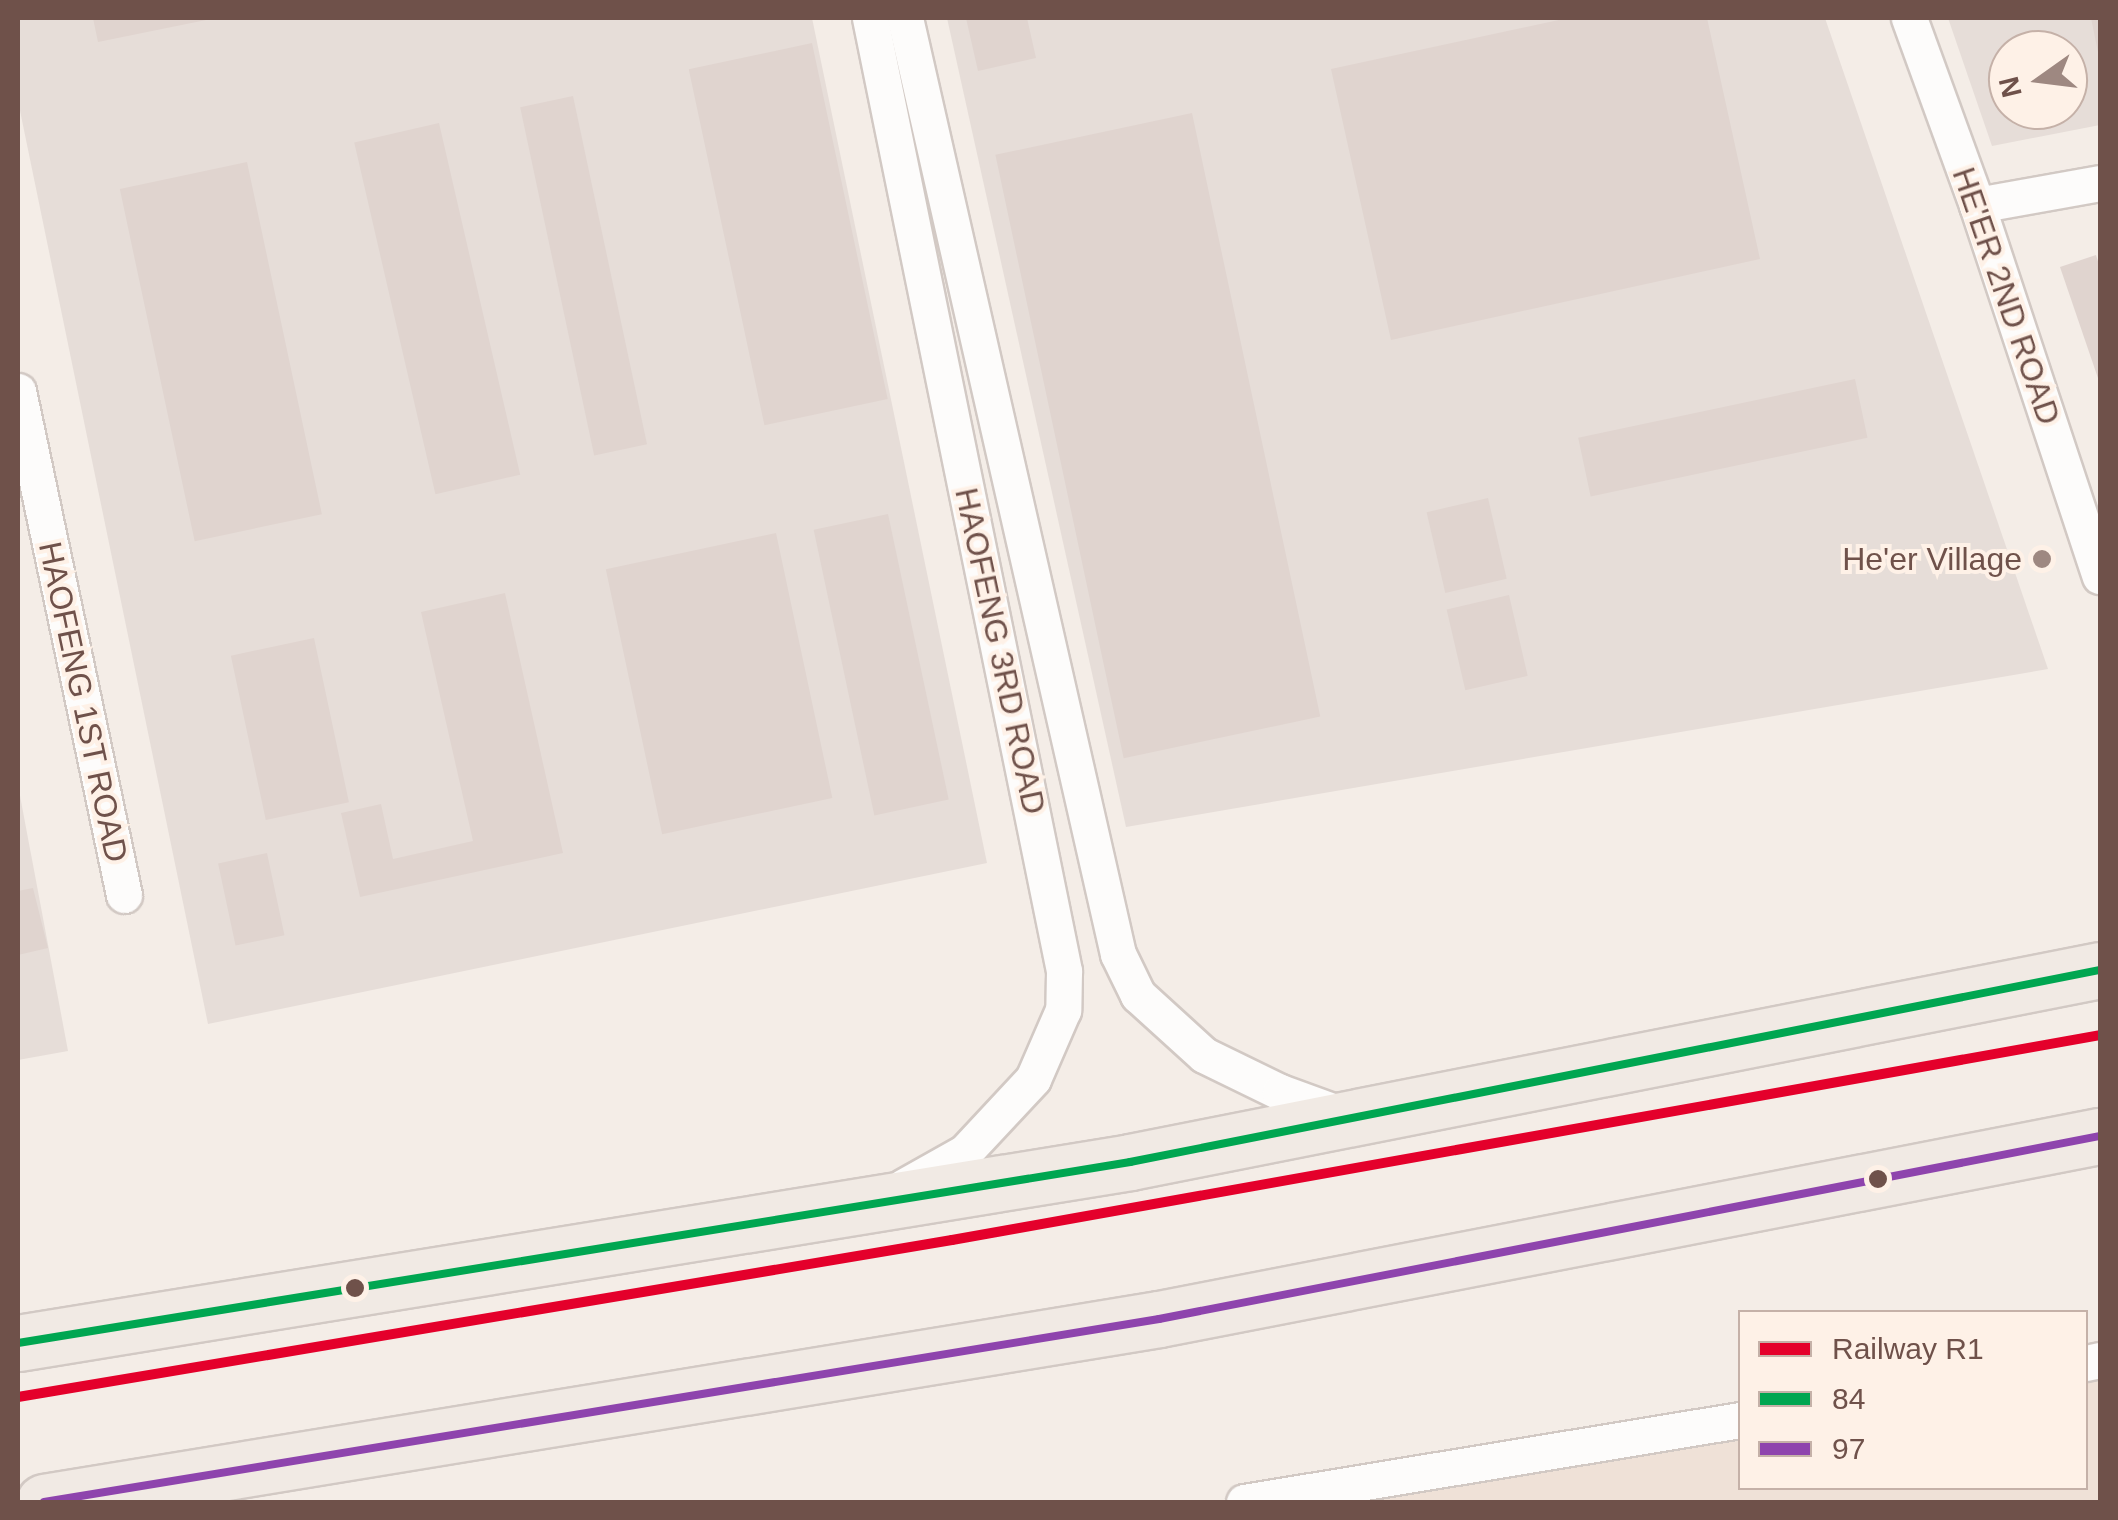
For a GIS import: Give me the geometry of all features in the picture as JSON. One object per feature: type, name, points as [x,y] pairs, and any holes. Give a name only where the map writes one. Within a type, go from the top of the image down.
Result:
[{"type":"main road","points":[[18,1343],[1130,1162],[2100,970]]},
{"type":"main road","points":[[44,1502],[1159,1319],[2100,1136]]},
{"type":"street","name":"HAOFENG 3RD ROAD","points":[[870,18],[1064,971],[1063,1010],[1034,1080],[965,1152],[872,1204]]},
{"type":"street","name":"HAOFENG 3RD ROAD","points":[[905,18],[1118,954],[1138,995],[1204,1055],[1280,1092],[1352,1118]]},
{"type":"street","name":"HE'ER 2ND ROAD","points":[[1908,18],[1977,205],[2100,576]]},
{"type":"street","points":[[1977,205],[2100,183]]},
{"type":"street","name":"HAOFENG 1ST ROAD","points":[[18,390],[124,896]]},
{"type":"street","points":[[1244,1502],[1738,1420]]},
{"type":"shaded area","points":[[18,18],[812,18],[987,863],[208,1024],[18,101]]},
{"type":"shaded area","points":[[947,18],[1825,18],[2048,669],[1126,827]]},
{"type":"shaded area","points":[[1948,18],[2100,18],[2100,125],[2088,127],[2088,30],[1988,30],[1988,130],[2074,130],[1992,146]]},
{"type":"shaded area","points":[[18,785],[68,1051],[18,1060]]},
{"type":"shaded area","points":[[2100,1360],[2100,1502],[1244,1502],[1738,1420],[1738,1490],[2088,1490],[2088,1363]]},
{"type":"building","points":[[93,18],[211,18],[211,19],[98,42]]},
{"type":"building","points":[[966,18],[1027,18],[1036,58],[978,71]]},
{"type":"building","points":[[1568,18],[1707,18],[1760,259],[1391,340],[1331,69]]},
{"type":"building","points":[[2091,18],[2100,18],[2100,57],[2099,57]]},
{"type":"building","points":[[812,43],[888,399],[764,425],[689,69]]},
{"type":"building","points":[[573,96],[647,444],[594,455],[520,107]]},
{"type":"building","points":[[1192,113],[1320,717],[1124,758],[995,155]]},
{"type":"building","points":[[439,123],[520,475],[435,494],[354,143]]},
{"type":"building","points":[[247,162],[322,514],[195,541],[120,189]]},
{"type":"building","points":[[2096,255],[2100,268],[2100,384],[2060,267]]},
{"type":"building","points":[[1855,379],[1867,438],[1591,497],[1578,438]]},
{"type":"building","points":[[1488,498],[1507,579],[1445,593],[1427,512]]},
{"type":"building","points":[[888,514],[949,800],[874,815],[814,530]]},
{"type":"building","points":[[776,533],[832,798],[662,834],[606,569]]},
{"type":"building","points":[[505,593],[563,853],[360,897],[341,813],[381,804],[393,859],[473,841],[421,612]]},
{"type":"building","points":[[1509,595],[1528,676],[1465,690],[1447,609]]},
{"type":"building","points":[[314,638],[349,802],[266,820],[231,656]]},
{"type":"building","points":[[267,853],[284,935],[236,946],[218,863]]},
{"type":"building","points":[[33,888],[48,948],[18,955],[18,891]]},
{"type":"rail line","name":"R1","points":[[18,1397],[952,1240],[2100,1035]]},
{"type":"transit line","name":"84","points":[[18,1343],[1130,1162],[2100,970]]},
{"type":"transit line","name":"97","points":[[44,1502],[1159,1319],[2100,1136]]},
{"type":"place","name":"He'er Village","points":[[2042,559]]}]
